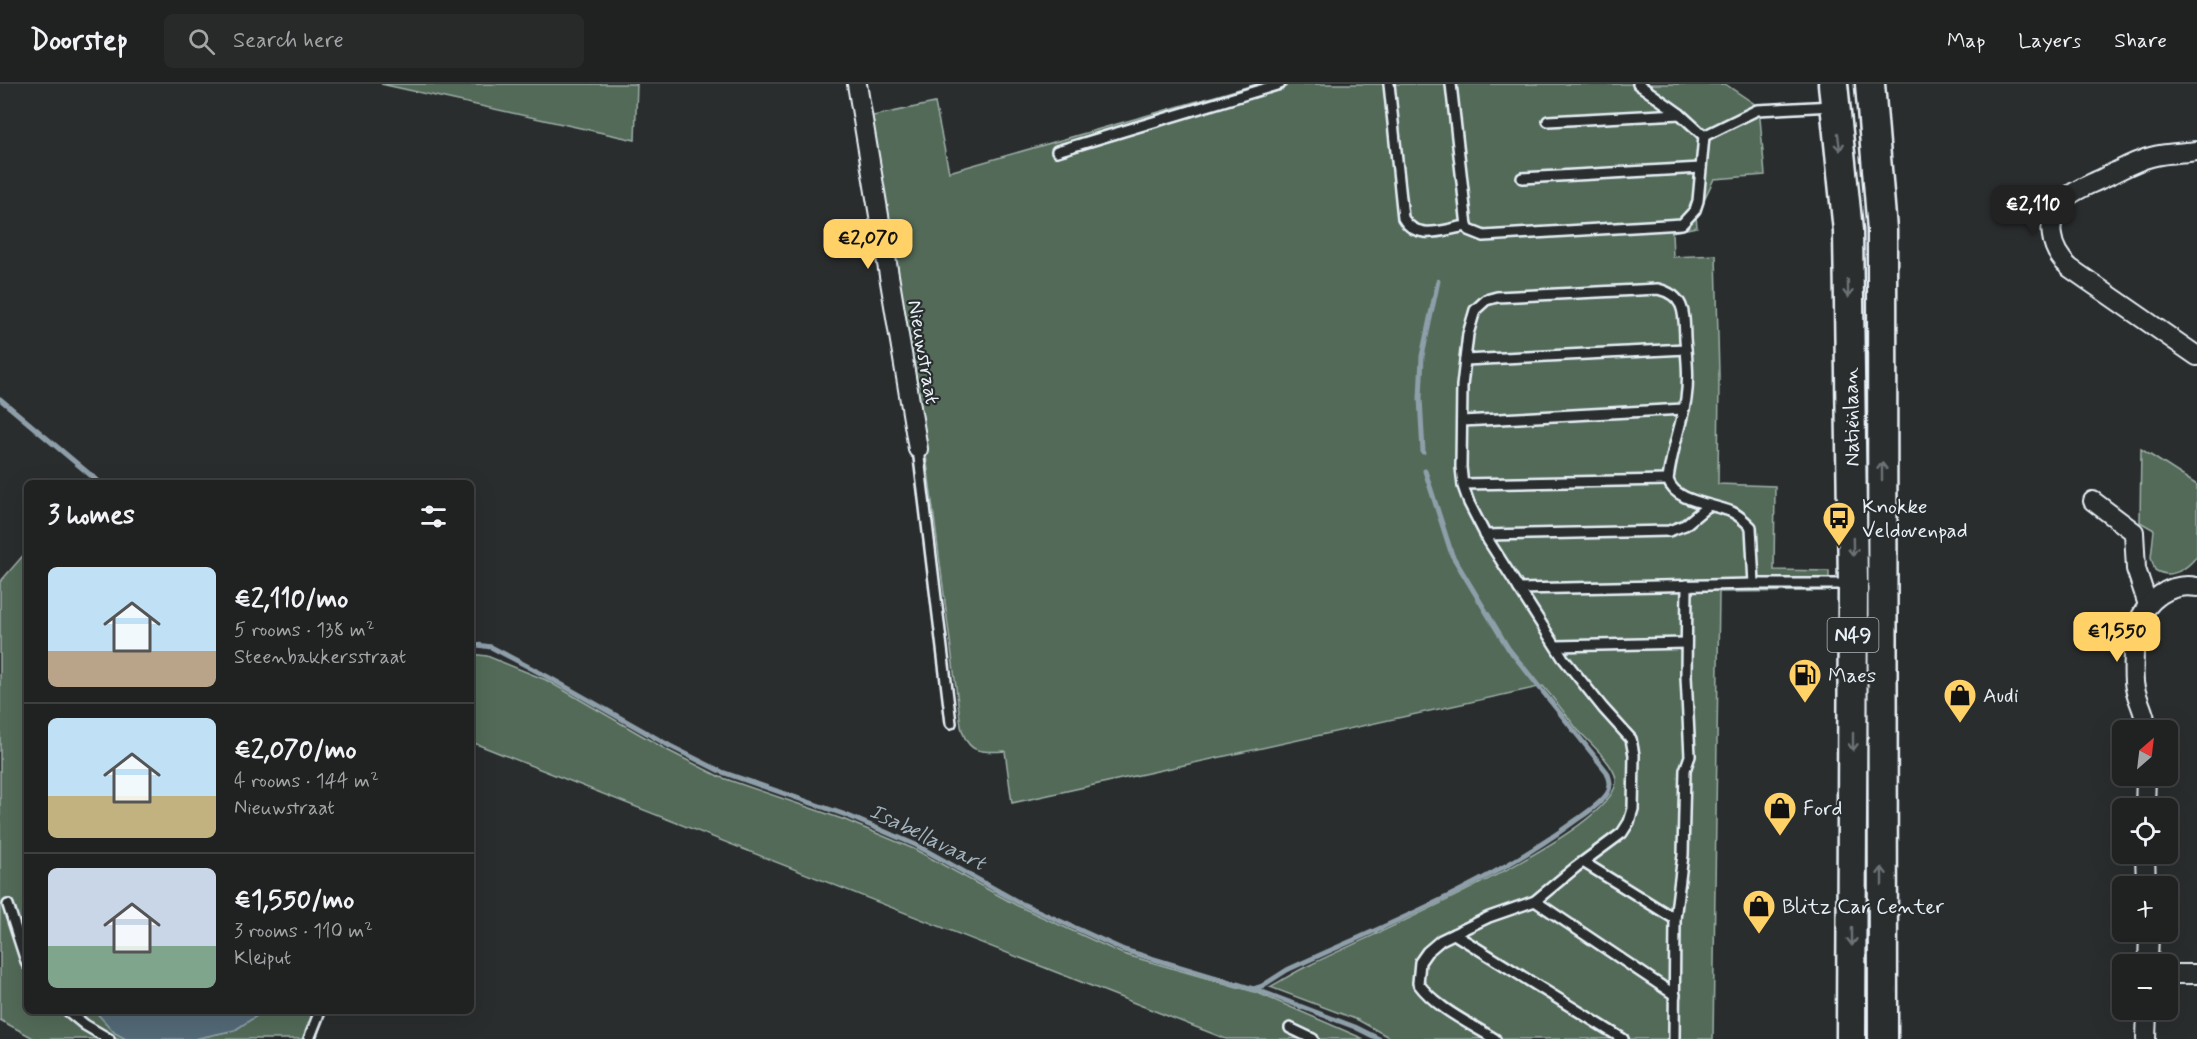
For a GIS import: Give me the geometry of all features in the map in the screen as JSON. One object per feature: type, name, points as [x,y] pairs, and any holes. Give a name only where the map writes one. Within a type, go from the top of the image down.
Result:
[{"type":"main road","name":"Natiënlaan","points":[[1870,84],[1882,231],[1883,1039]]},
{"type":"main road","name":"Natiënlaan","points":[[1833,95],[1848,231],[1853,584],[1851,1039]]},
{"type":"street","name":"Nieuwstraat","points":[[856,84],[918,449]]},
{"type":"street","points":[[2197,152],[2164,154],[2136,161],[2072,194],[2059,206],[2052,222],[2051,232],[2054,249],[2070,268],[2197,356]]},
{"type":"street","points":[[2093,501],[2134,532],[2136,569],[2148,605]]},
{"type":"street","points":[[2145,720],[2133,684],[2137,627],[2148,605],[2167,590],[2197,587]]},
{"type":"street","points":[[2178,974],[2197,974]]},
{"type":"street","points":[[2146,1039],[2147,1020]]},
{"type":"lane","points":[[1057,151],[1280,84]]},
{"type":"lane","points":[[1389,84],[1402,218],[1415,232],[1425,233],[1467,226]]},
{"type":"lane","points":[[1451,84],[1467,226],[1468,230],[1484,236],[1683,224],[1688,220],[1698,201],[1704,136]]},
{"type":"lane","points":[[1638,84],[1680,114],[1704,136]]},
{"type":"lane","points":[[1704,136],[1757,110],[1833,95]]},
{"type":"lane","points":[[1548,121],[1680,114]]},
{"type":"lane","points":[[1522,178],[1701,168]]},
{"type":"lane","points":[[1495,1039],[1435,1001],[1418,983],[1420,963],[1427,952],[1441,940],[1489,917],[1535,901],[1622,833],[1633,809],[1635,755],[1631,740],[1603,708],[1556,646],[1485,535],[1469,503],[1463,484],[1462,386],[1468,334],[1475,310],[1485,300],[1497,297],[1658,289],[1678,299],[1682,307],[1688,380],[1668,480],[1670,485],[1683,495],[1734,513],[1751,527],[1754,584]]},
{"type":"lane","points":[[1465,360],[1686,349]]},
{"type":"lane","points":[[1462,421],[1683,410]]},
{"type":"lane","points":[[918,449],[951,723]]},
{"type":"lane","points":[[1463,484],[1668,480]]},
{"type":"lane","points":[[1485,535],[1669,531],[1684,525],[1709,505]]},
{"type":"lane","points":[[1519,589],[1853,584]]},
{"type":"lane","points":[[1674,1039],[1675,920],[1683,855],[1685,770],[1690,756],[1686,643],[1687,585]]},
{"type":"lane","points":[[1556,646],[1686,643]]},
{"type":"lane","points":[[1583,862],[1675,920]]},
{"type":"lane","points":[[1535,901],[1675,995]]},
{"type":"lane","points":[[8,904],[24,956]]},
{"type":"lane","points":[[1454,934],[1623,1039]]},
{"type":"lane","points":[[72,1014],[109,1039]]},
{"type":"lane","points":[[309,1039],[320,1014]]},
{"type":"lane","points":[[1290,1028],[1313,1039]]},
{"type":"green space","points":[[381,84],[637,84],[635,140]]},
{"type":"green space","points":[[1257,84],[1725,84],[1759,107],[1765,175],[1714,179],[1696,216],[1697,227],[1672,232],[1673,257],[1716,255],[1719,375],[1718,484],[1775,486],[1774,570],[1829,571],[1829,591],[1719,592],[1713,1039],[1392,1039],[1358,1020],[1270,987],[1305,967],[1428,909],[1534,854],[1577,827],[1606,801],[1616,779],[1611,767],[1543,686],[1012,803],[1005,751],[982,751],[967,742],[961,726],[926,455],[868,117],[935,103],[949,172]]},
{"type":"green space","points":[[2141,449],[2197,485],[2197,556],[2178,572],[2167,574],[2155,570],[2151,558],[2154,530],[2140,522]]},
{"type":"green space","points":[[24,554],[24,1014],[98,1014],[115,1033],[126,1039],[35,1039],[0,1020],[0,582]]},
{"type":"green space","points":[[474,654],[487,656],[546,680],[667,750],[720,777],[845,820],[914,849],[1016,905],[1123,954],[1258,993],[1364,1039],[1226,1039],[474,743]]},
{"type":"green space","points":[[259,1014],[326,1014],[316,1039],[194,1039],[235,1030]]},
{"type":"water","points":[[98,1014],[259,1014],[235,1030],[194,1039],[126,1039],[115,1033]]},
{"type":"waterway","points":[[1423,452],[1420,398],[1422,356],[1438,281]]},
{"type":"waterway","name":"Isabellavaart","points":[[0,399],[96,480]]},
{"type":"waterway","points":[[1253,989],[1287,970],[1433,904],[1505,866],[1591,810],[1604,798],[1610,788],[1607,772],[1508,648],[1452,555],[1425,471]]},
{"type":"waterway","name":"Isabellavaart","points":[[474,644],[491,647],[670,746],[722,772],[846,815],[916,845],[1018,902],[1124,950],[1260,991],[1355,1027],[1379,1039]]},
{"type":"place","name":"Knokke Veldovenpad","points":[[1839,547]]},
{"type":"place","name":"Maes","points":[[1805,704]]},
{"type":"place","name":"Audi","points":[[1960,724]]},
{"type":"place","name":"Ford","points":[[1780,837]]},
{"type":"place","name":"Blitz Car Center","points":[[1759,935]]}]
